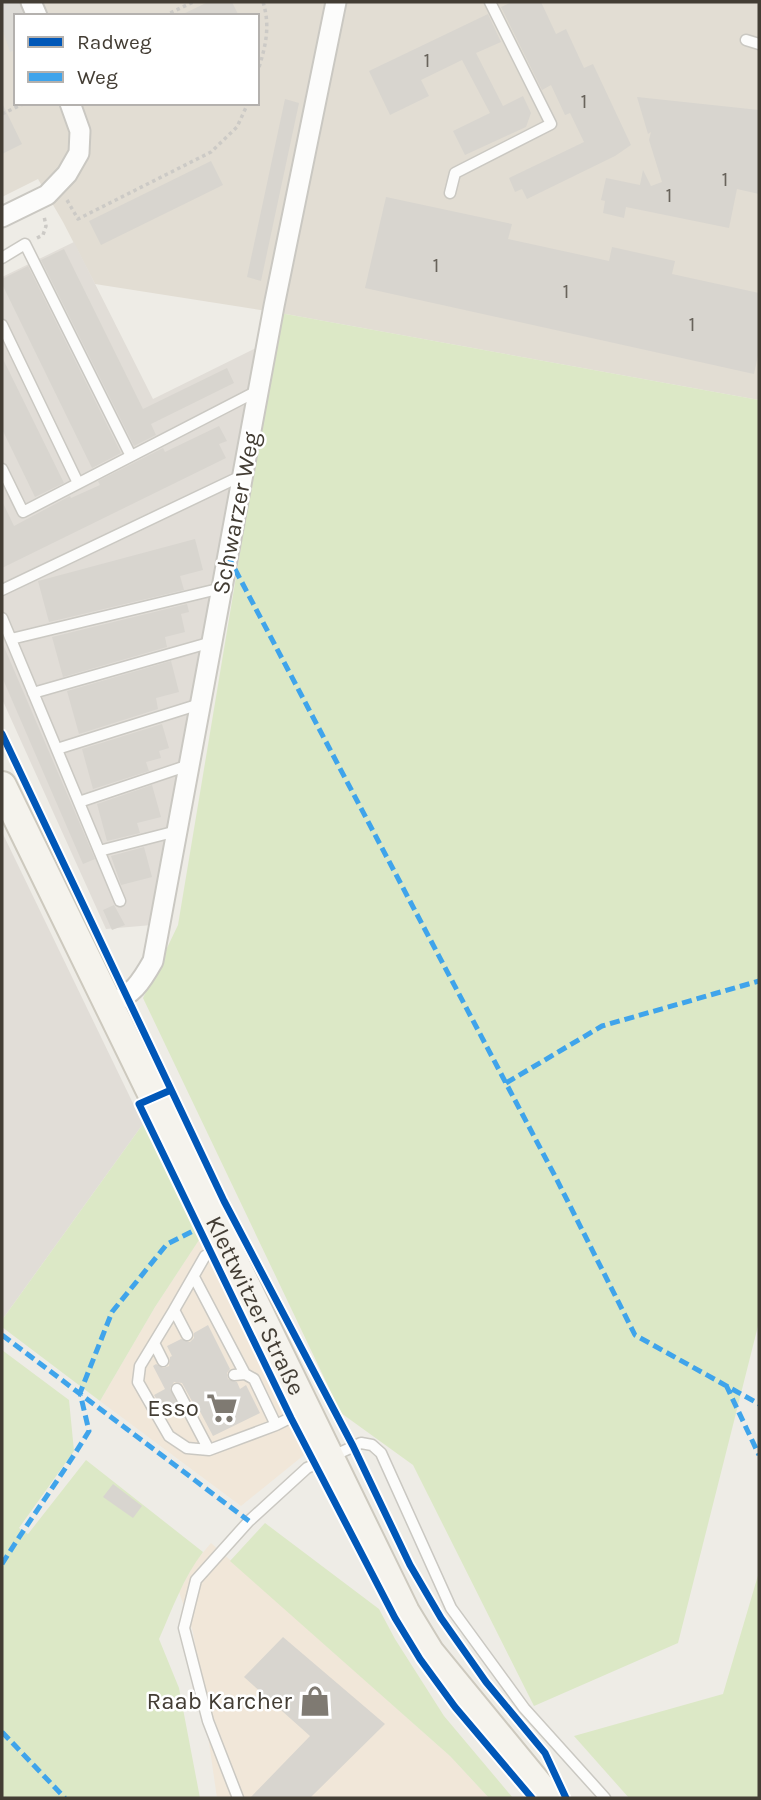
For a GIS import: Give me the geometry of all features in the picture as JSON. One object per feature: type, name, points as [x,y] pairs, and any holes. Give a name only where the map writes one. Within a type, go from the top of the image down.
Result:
[{"type":"main road","name":"Klettwitzer Straße","points":[[2,786],[405,1612],[430,1653],[549,1798]]},
{"type":"street","name":"Schwarzer Weg","points":[[109,1005],[133,991],[153,961],[259,390],[336,2]]},
{"type":"street","points":[[2,217],[41,198],[67,174],[79,153],[80,131],[71,105]]},
{"type":"lane","points":[[450,193],[455,173],[551,124],[490,2]]},
{"type":"lane","points":[[746,40],[759,44]]},
{"type":"lane","points":[[2,258],[26,244],[131,456]]},
{"type":"lane","points":[[2,325],[78,483]]},
{"type":"lane","points":[[2,469],[23,512],[259,390]]},
{"type":"lane","points":[[2,590],[243,475]]},
{"type":"lane","points":[[11,639],[222,588]]},
{"type":"lane","points":[[2,618],[120,901]]},
{"type":"lane","points":[[33,693],[212,642]]},
{"type":"lane","points":[[57,749],[201,704]]},
{"type":"lane","points":[[79,802],[189,765]]},
{"type":"lane","points":[[99,851],[177,830]]},
{"type":"lane","points":[[226,1245],[205,1256],[140,1366],[138,1382],[169,1436],[187,1448],[209,1450],[276,1425],[306,1410]]},
{"type":"lane","points":[[194,1277],[245,1374],[254,1379],[276,1425]]},
{"type":"lane","points":[[174,1310],[187,1335]]},
{"type":"lane","points":[[154,1343],[163,1361]]},
{"type":"lane","points":[[234,1375],[245,1374]]},
{"type":"lane","points":[[177,1389],[209,1450]]},
{"type":"lane","points":[[238,1798],[208,1721],[184,1628],[196,1580],[249,1521],[297,1476],[329,1456],[361,1443],[372,1445],[381,1453],[450,1608],[524,1708],[605,1798]]},
{"type":"path","points":[[168,14],[193,2]]},
{"type":"path","points":[[259,68],[265,48],[268,20],[263,2]]},
{"type":"path","points":[[2,114],[21,105]]},
{"type":"path","points":[[58,184],[78,219],[211,152],[237,127],[247,105]]},
{"type":"path","points":[[26,244],[43,235],[46,226],[41,198]]},
{"type":"shaded area","points":[[2,2],[759,2],[759,400],[280,313],[95,284],[38,179],[2,197]]},
{"type":"shaded area","points":[[2,2],[26,2],[31,14],[14,14],[14,51],[10,52],[2,28]]},
{"type":"shaded area","points":[[74,242],[153,399],[258,347],[152,925],[106,929],[2,699],[2,277]]},
{"type":"shaded area","points":[[2,832],[143,1124],[2,1320]]},
{"type":"shaded area","points":[[199,1240],[304,1455],[241,1506],[100,1401],[155,1307]]},
{"type":"shaded area","points":[[211,1543],[450,1756],[489,1798],[217,1798],[193,1632],[179,1592],[195,1562]]},
{"type":"green space","points":[[280,313],[759,400],[759,1322],[678,1643],[534,1706],[413,1465],[341,1413],[143,998],[178,925]]},
{"type":"green space","points":[[143,1124],[199,1240],[155,1307],[100,1401],[2,1327],[2,1320]]},
{"type":"green space","points":[[2,1350],[69,1400],[74,1451],[19,1528],[28,1534],[86,1460],[203,1552],[184,1583],[159,1639],[179,1688],[200,1798],[2,1798]]},
{"type":"green space","points":[[265,1523],[379,1609],[444,1716],[513,1798],[489,1798],[450,1756],[230,1561]]},
{"type":"green space","points":[[759,1572],[759,1798],[629,1798],[574,1736],[723,1694]]},
{"type":"building","points":[[208,2],[232,2],[238,14],[183,14]]},
{"type":"building","points":[[512,2],[541,2],[556,34],[566,29],[584,68],[593,64],[631,145],[615,156],[527,199],[522,189],[515,192],[509,178],[584,142],[570,113],[565,115],[551,85],[542,90],[501,7]]},
{"type":"building","points":[[488,14],[501,42],[476,53],[503,106],[523,96],[531,113],[526,127],[465,155],[453,131],[490,113],[462,60],[421,80],[429,96],[390,115],[369,71]]},
{"type":"building","points":[[637,97],[759,110],[759,194],[737,189],[729,228],[626,207],[624,218],[603,213],[605,201],[601,200],[606,178],[640,185],[643,170],[651,186],[662,182],[649,140],[651,132],[648,134]]},
{"type":"building","points":[[285,99],[299,103],[261,281],[247,277]]},
{"type":"building","points":[[2,103],[22,144],[2,154]]},
{"type":"building","points":[[211,161],[223,185],[101,245],[89,221]]},
{"type":"building","points":[[386,197],[512,224],[508,239],[609,261],[612,247],[675,261],[672,274],[759,293],[759,351],[754,374],[365,288]]},
{"type":"building","points":[[64,249],[143,409],[227,368],[234,383],[151,424],[156,435],[134,446],[41,260]]},
{"type":"building","points":[[28,266],[121,453],[92,468],[2,284],[2,279]]},
{"type":"building","points":[[2,357],[64,483],[35,497],[2,429]]},
{"type":"building","points":[[219,426],[227,441],[219,444],[226,458],[2,568],[2,501],[14,526],[70,496],[71,498],[100,485],[98,481],[163,448],[165,452]]},
{"type":"building","points":[[195,539],[203,570],[180,576],[184,590],[49,622],[38,581]]},
{"type":"building","points":[[187,604],[189,612],[181,614],[185,632],[165,637],[167,647],[63,677],[52,637]]},
{"type":"building","points":[[2,642],[95,859],[83,864],[2,677]]},
{"type":"building","points":[[171,661],[179,692],[156,698],[158,709],[79,734],[67,691]]},
{"type":"building","points":[[162,724],[169,748],[159,751],[161,758],[146,762],[149,771],[93,789],[82,749]]},
{"type":"building","points":[[152,785],[161,817],[137,823],[140,833],[107,841],[97,804]]},
{"type":"building","points":[[144,847],[152,877],[121,885],[111,856]]},
{"type":"building","points":[[114,905],[125,925],[112,930],[103,910]]},
{"type":"building","points":[[208,1325],[230,1369],[227,1373],[228,1379],[237,1382],[240,1389],[246,1385],[260,1413],[213,1436],[182,1383],[174,1382],[170,1388],[180,1410],[167,1417],[154,1395],[165,1389],[153,1366],[169,1366],[172,1356],[167,1346],[181,1339],[190,1342],[194,1333]]},
{"type":"building","points":[[113,1484],[142,1506],[133,1518],[103,1497]]},
{"type":"building","name":"Raab Karcher","points":[[283,1637],[385,1724],[310,1798],[250,1798],[310,1736],[244,1677]]},
{"type":"marked path","points":[[228,556],[556,1178],[635,1335],[759,1404]]},
{"type":"marked path","points":[[506,1083],[602,1026],[759,981]]},
{"type":"marked path","points":[[2,1564],[89,1431],[80,1393],[112,1312],[167,1244],[199,1228]]},
{"type":"marked path","points":[[2,1335],[249,1521]]},
{"type":"marked path","points":[[726,1385],[759,1455]]},
{"type":"marked path","points":[[2,1732],[65,1798]]},
{"type":"cycle path","points":[[2,734],[224,1201],[353,1446],[410,1565],[441,1618],[486,1682],[545,1753],[566,1798]]},
{"type":"cycle path","points":[[171,1090],[139,1104],[291,1418],[395,1618],[420,1659],[455,1707],[532,1798]]},
{"type":"place","name":"Esso","points":[[222,1408]]},
{"type":"place","name":"Raab Karcher","points":[[315,1701]]}]
